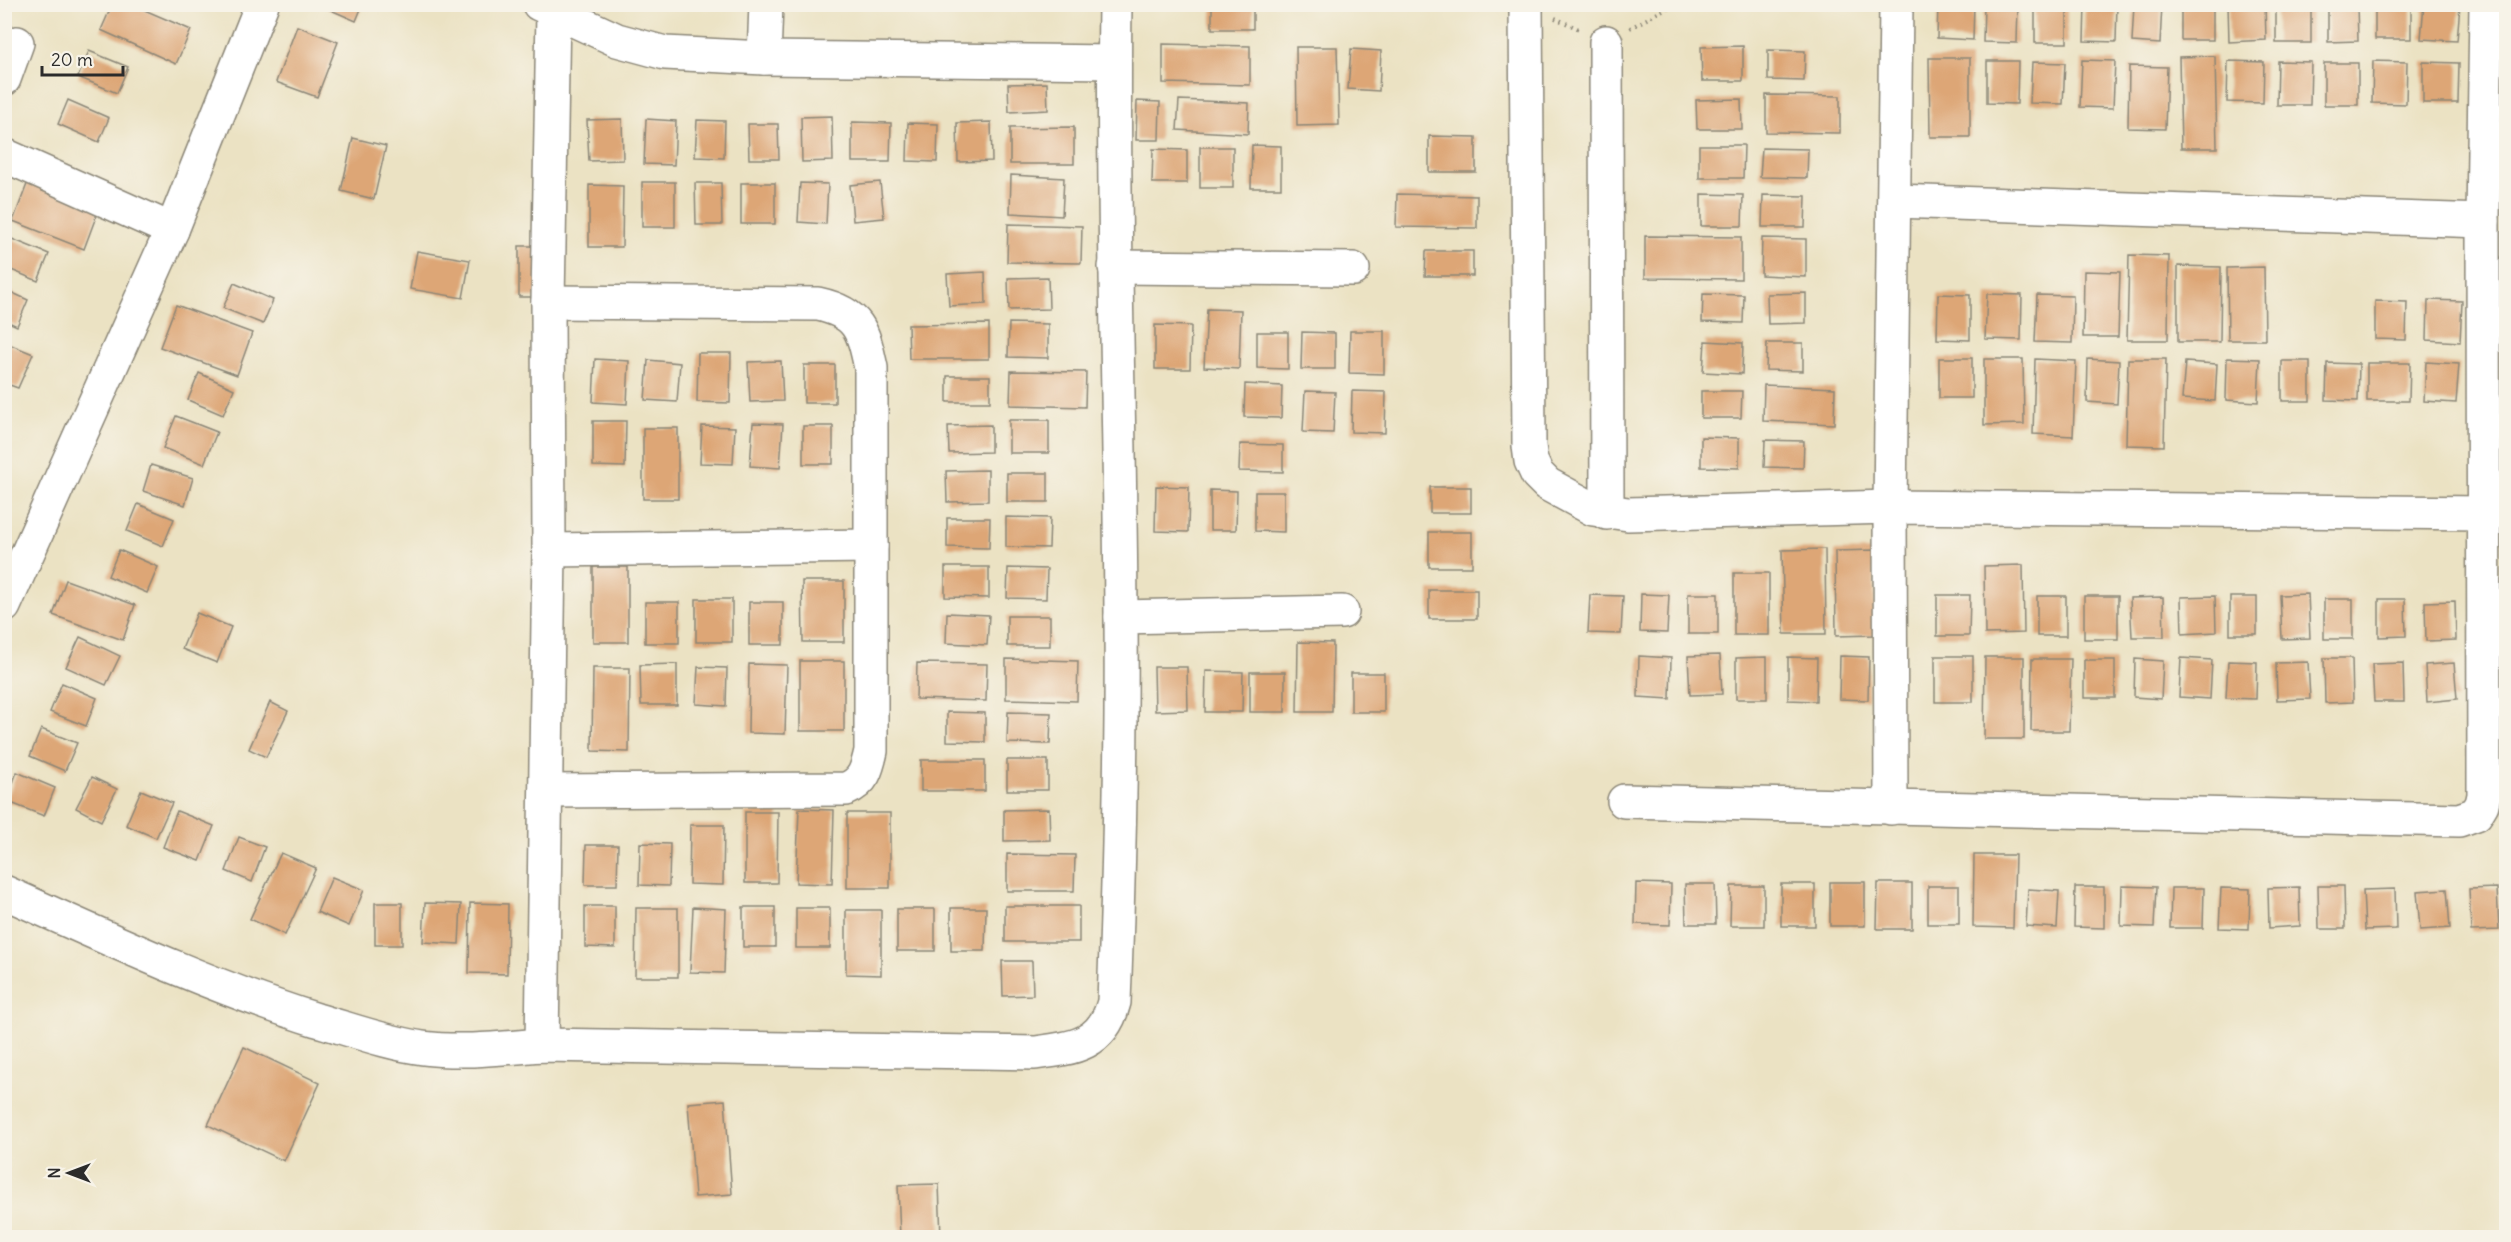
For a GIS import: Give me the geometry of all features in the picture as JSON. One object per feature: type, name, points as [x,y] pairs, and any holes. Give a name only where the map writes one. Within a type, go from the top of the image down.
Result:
[{"type":"street","points":[[4,606],[15,553],[172,230],[262,4]]},
{"type":"street","points":[[764,58],[766,4]]},
{"type":"street","points":[[4,892],[263,1003],[364,1034],[423,1048],[467,1050],[542,1045],[1035,1053],[1085,1043],[1102,1031],[1111,1015],[1114,1002],[1121,617],[1115,267],[1115,4]]},
{"type":"street","points":[[1526,4],[1530,454],[1537,474],[1547,484],[1593,509],[1607,513],[1890,507],[2484,513]]},
{"type":"street","points":[[1891,808],[1890,507],[1896,4]]},
{"type":"street","points":[[1624,801],[2459,820],[2471,818],[2480,810],[2484,795],[2483,221],[2486,4]]},
{"type":"street","points":[[542,1045],[549,550],[546,8],[617,40],[664,53],[764,58],[1114,62]]},
{"type":"street","points":[[1606,42],[1607,513]]},
{"type":"street","points":[[4,79],[17,43]]},
{"type":"street","points":[[4,154],[172,230]]},
{"type":"street","points":[[1895,201],[2483,221]]},
{"type":"street","points":[[1115,267],[1353,269]]},
{"type":"street","points":[[547,790],[846,789],[859,784],[867,770],[872,751],[872,368],[865,341],[854,319],[837,308],[818,304],[548,302]]},
{"type":"street","points":[[549,550],[872,546]]},
{"type":"street","points":[[1121,617],[1342,612]]},
{"type":"building","points":[[325,4],[363,4],[356,21],[324,7]]},
{"type":"building","points":[[1212,4],[1253,4],[1253,29],[1212,29]]},
{"type":"building","points":[[1938,4],[1974,4],[1973,40],[1937,38]]},
{"type":"building","points":[[1984,4],[2018,4],[2017,43],[1983,42]]},
{"type":"building","points":[[2035,4],[2067,4],[2067,43],[2035,43]]},
{"type":"building","points":[[2085,4],[2117,4],[2116,42],[2084,41]]},
{"type":"building","points":[[2134,4],[2162,4],[2160,44],[2132,42]]},
{"type":"building","points":[[2181,4],[2213,4],[2213,40],[2181,40]]},
{"type":"building","points":[[2228,4],[2265,4],[2266,40],[2229,42]]},
{"type":"building","points":[[2276,4],[2311,4],[2311,43],[2276,43]]},
{"type":"building","points":[[2357,4],[2358,41],[2328,42],[2328,5]]},
{"type":"building","points":[[2375,4],[2411,4],[2411,39],[2375,39]]},
{"type":"building","points":[[2424,4],[2460,5],[2457,41],[2421,39]]},
{"type":"building","points":[[112,5],[133,5],[191,30],[176,64],[101,30]]},
{"type":"building","points":[[297,26],[338,42],[317,97],[276,82]]},
{"type":"building","points":[[1163,44],[1250,46],[1250,85],[1163,83]]},
{"type":"building","points":[[1743,46],[1743,81],[1702,81],[1701,47]]},
{"type":"building","points":[[1296,47],[1337,47],[1339,125],[1297,126]]},
{"type":"building","points":[[1351,49],[1381,51],[1379,91],[1348,89]]},
{"type":"building","points":[[1768,50],[1805,51],[1804,81],[1768,80]]},
{"type":"building","points":[[89,51],[128,67],[117,93],[78,77]]},
{"type":"building","points":[[2215,56],[2217,148],[2181,148],[2179,57]]},
{"type":"building","points":[[1929,58],[1970,58],[1970,137],[1930,137]]},
{"type":"building","points":[[2082,60],[2115,61],[2113,108],[2080,107]]},
{"type":"building","points":[[1987,61],[2018,61],[2017,104],[1987,103]]},
{"type":"building","points":[[2228,61],[2264,62],[2263,103],[2227,102]]},
{"type":"building","points":[[2278,61],[2311,62],[2310,105],[2277,105]]},
{"type":"building","points":[[2373,61],[2407,62],[2406,104],[2372,103]]},
{"type":"building","points":[[2032,62],[2065,63],[2063,104],[2030,103]]},
{"type":"building","points":[[2423,62],[2459,63],[2458,103],[2423,103]]},
{"type":"building","points":[[2324,63],[2358,63],[2358,105],[2324,105]]},
{"type":"building","points":[[2129,66],[2167,67],[2165,129],[2128,128]]},
{"type":"building","points":[[1047,83],[1048,110],[1009,112],[1008,84]]},
{"type":"building","points":[[1766,95],[1840,96],[1840,133],[1766,132]]},
{"type":"building","points":[[1741,99],[1742,129],[1697,129],[1696,100]]},
{"type":"building","points":[[68,100],[109,118],[99,142],[58,124]]},
{"type":"building","points":[[1179,100],[1249,103],[1248,134],[1177,130]]},
{"type":"building","points":[[1137,101],[1160,102],[1159,140],[1136,140]]},
{"type":"building","points":[[832,116],[833,161],[802,162],[801,117]]},
{"type":"building","points":[[622,119],[623,160],[589,161],[587,120]]},
{"type":"building","points":[[646,119],[676,121],[674,165],[644,164]]},
{"type":"building","points":[[697,120],[725,121],[724,158],[695,157]]},
{"type":"building","points":[[852,122],[891,123],[890,162],[852,162]]},
{"type":"building","points":[[991,122],[992,161],[958,162],[957,123]]},
{"type":"building","points":[[908,123],[938,124],[937,162],[907,161]]},
{"type":"building","points":[[748,124],[778,124],[779,159],[749,159]]},
{"type":"building","points":[[1074,127],[1074,164],[1010,164],[1010,128]]},
{"type":"building","points":[[1429,136],[1476,137],[1476,172],[1429,172]]},
{"type":"building","points":[[353,138],[386,146],[374,199],[341,191]]},
{"type":"building","points":[[1252,145],[1281,146],[1281,188],[1251,188]]},
{"type":"building","points":[[1699,145],[1744,145],[1743,178],[1699,178]]},
{"type":"building","points":[[1200,147],[1233,147],[1233,188],[1200,188]]},
{"type":"building","points":[[1762,148],[1808,149],[1807,178],[1760,177]]},
{"type":"building","points":[[1153,149],[1187,150],[1187,183],[1152,183]]},
{"type":"building","points":[[1011,175],[1064,178],[1062,216],[1010,213]]},
{"type":"building","points":[[29,179],[100,206],[84,249],[13,221]]},
{"type":"building","points":[[642,182],[675,182],[675,227],[642,227]]},
{"type":"building","points":[[880,182],[884,218],[853,221],[850,185]]},
{"type":"building","points":[[695,183],[721,183],[722,225],[696,225]]},
{"type":"building","points":[[741,183],[775,183],[775,224],[741,224]]},
{"type":"building","points":[[800,183],[828,184],[826,224],[798,222]]},
{"type":"building","points":[[589,185],[623,186],[622,247],[589,247]]},
{"type":"building","points":[[1397,194],[1477,196],[1477,228],[1396,227]]},
{"type":"building","points":[[1701,194],[1743,195],[1742,226],[1701,226]]},
{"type":"building","points":[[1763,195],[1806,196],[1805,227],[1762,227]]},
{"type":"building","points":[[1008,224],[1082,226],[1081,263],[1007,262]]},
{"type":"building","points":[[1645,236],[1741,237],[1741,279],[1645,278]]},
{"type":"building","points":[[7,237],[49,254],[38,281],[4,267],[4,244]]},
{"type":"building","points":[[1762,238],[1806,239],[1806,277],[1761,275]]},
{"type":"building","points":[[519,246],[542,246],[541,297],[519,297]]},
{"type":"building","points":[[417,251],[470,260],[463,298],[410,289]]},
{"type":"building","points":[[1426,251],[1473,251],[1473,276],[1425,276]]},
{"type":"building","points":[[2129,255],[2169,256],[2168,340],[2127,340]]},
{"type":"building","points":[[2178,266],[2221,267],[2220,342],[2178,342]]},
{"type":"building","points":[[2264,267],[2265,340],[2228,340],[2227,268]]},
{"type":"building","points":[[2084,271],[2120,272],[2118,337],[2083,337]]},
{"type":"building","points":[[985,272],[986,304],[949,306],[947,274]]},
{"type":"building","points":[[1048,277],[1049,309],[1009,310],[1008,278]]},
{"type":"building","points":[[234,283],[273,300],[263,324],[223,308]]},
{"type":"building","points":[[4,289],[28,300],[17,326],[4,320]]},
{"type":"building","points":[[1806,293],[1806,323],[1768,324],[1767,294]]},
{"type":"building","points":[[1703,294],[1744,295],[1743,323],[1702,322]]},
{"type":"building","points":[[1938,294],[1970,295],[1970,340],[1937,339]]},
{"type":"building","points":[[1987,294],[2022,295],[2021,340],[1985,339]]},
{"type":"building","points":[[2037,295],[2073,296],[2072,343],[2035,342]]},
{"type":"building","points":[[2428,300],[2462,301],[2460,342],[2427,340]]},
{"type":"building","points":[[2375,301],[2407,302],[2406,340],[2375,339]]},
{"type":"building","points":[[176,305],[252,333],[237,375],[160,347]]},
{"type":"building","points":[[1207,309],[1241,310],[1239,369],[1204,367]]},
{"type":"building","points":[[1009,323],[1048,324],[1048,358],[1008,357]]},
{"type":"building","points":[[989,324],[989,359],[909,359],[908,325]]},
{"type":"building","points":[[1155,325],[1191,326],[1190,369],[1155,369]]},
{"type":"building","points":[[1350,331],[1384,331],[1384,374],[1349,373]]},
{"type":"building","points":[[1257,332],[1288,332],[1288,369],[1257,368]]},
{"type":"building","points":[[1302,332],[1335,333],[1335,369],[1301,369]]},
{"type":"building","points":[[1705,341],[1743,343],[1742,374],[1703,372]]},
{"type":"building","points":[[4,342],[33,354],[18,388],[4,383]]},
{"type":"building","points":[[1767,343],[1803,343],[1803,371],[1766,370]]},
{"type":"building","points":[[698,353],[731,353],[730,403],[697,402]]},
{"type":"building","points":[[1939,358],[1972,358],[1972,398],[1939,398]]},
{"type":"building","points":[[2227,358],[2260,359],[2258,402],[2226,400]]},
{"type":"building","points":[[595,359],[629,361],[627,404],[593,402]]},
{"type":"building","points":[[1984,359],[2023,359],[2024,424],[1984,425]]},
{"type":"building","points":[[2035,359],[2076,361],[2073,436],[2033,434]]},
{"type":"building","points":[[2088,359],[2119,361],[2117,404],[2087,402]]},
{"type":"building","points":[[2128,359],[2166,359],[2164,446],[2126,445]]},
{"type":"building","points":[[648,360],[680,363],[677,402],[645,400]]},
{"type":"building","points":[[781,361],[783,401],[750,402],[748,362]]},
{"type":"building","points":[[2282,361],[2310,361],[2310,401],[2282,401]]},
{"type":"building","points":[[2185,362],[2217,364],[2215,401],[2182,399]]},
{"type":"building","points":[[2426,362],[2459,364],[2456,403],[2424,401]]},
{"type":"building","points":[[2327,363],[2359,364],[2358,401],[2326,400]]},
{"type":"building","points":[[2367,363],[2410,363],[2409,401],[2367,401]]},
{"type":"building","points":[[804,365],[835,365],[835,403],[804,403]]},
{"type":"building","points":[[1011,371],[1086,372],[1085,407],[1010,405]]},
{"type":"building","points":[[199,373],[234,389],[223,415],[188,400]]},
{"type":"building","points":[[947,376],[990,376],[990,402],[947,402]]},
{"type":"building","points":[[1245,384],[1282,386],[1281,418],[1244,417]]},
{"type":"building","points":[[1764,385],[1835,388],[1834,424],[1763,421]]},
{"type":"building","points":[[1305,391],[1335,392],[1333,433],[1303,432]]},
{"type":"building","points":[[1352,391],[1386,392],[1385,433],[1351,432]]},
{"type":"building","points":[[1701,391],[1742,391],[1741,418],[1701,418]]},
{"type":"building","points":[[176,416],[217,432],[204,464],[163,448]]},
{"type":"building","points":[[1009,420],[1049,420],[1049,453],[1009,453]]},
{"type":"building","points":[[593,421],[626,421],[625,467],[593,466]]},
{"type":"building","points":[[753,423],[783,424],[780,468],[750,466]]},
{"type":"building","points":[[991,425],[991,452],[949,453],[948,426]]},
{"type":"building","points":[[702,426],[735,427],[733,464],[700,463]]},
{"type":"building","points":[[803,426],[833,426],[833,464],[803,464]]},
{"type":"building","points":[[643,428],[678,428],[678,499],[643,499]]},
{"type":"building","points":[[1701,437],[1739,438],[1739,468],[1701,467]]},
{"type":"building","points":[[1765,440],[1804,441],[1803,468],[1764,467]]},
{"type":"building","points":[[1240,444],[1283,445],[1283,472],[1239,471]]},
{"type":"building","points":[[151,465],[193,478],[185,505],[143,491]]},
{"type":"building","points":[[988,470],[988,501],[947,502],[946,471]]},
{"type":"building","points":[[1007,473],[1048,473],[1048,502],[1007,502]]},
{"type":"building","points":[[1156,486],[1189,487],[1188,532],[1155,531]]},
{"type":"building","points":[[1430,487],[1471,487],[1471,513],[1430,513]]},
{"type":"building","points":[[1210,490],[1237,491],[1236,530],[1210,530]]},
{"type":"building","points":[[1255,492],[1284,492],[1284,532],[1255,531]]},
{"type":"building","points":[[138,504],[174,519],[163,546],[127,531]]},
{"type":"building","points":[[1006,517],[1050,518],[1049,548],[1006,547]]},
{"type":"building","points":[[947,518],[990,518],[989,548],[947,547]]},
{"type":"building","points":[[1429,532],[1472,532],[1472,567],[1429,567]]},
{"type":"building","points":[[1825,549],[1826,634],[1784,634],[1782,550]]},
{"type":"building","points":[[119,550],[158,567],[147,593],[108,576]]},
{"type":"building","points":[[1874,550],[1875,635],[1836,636],[1835,551]]},
{"type":"building","points":[[2023,565],[2024,633],[1985,634],[1984,566]]},
{"type":"building","points":[[593,567],[628,567],[628,642],[593,642]]},
{"type":"building","points":[[945,567],[989,567],[989,598],[945,597]]},
{"type":"building","points":[[1008,568],[1047,569],[1046,599],[1007,598]]},
{"type":"building","points":[[1734,573],[1769,573],[1769,635],[1734,635]]},
{"type":"building","points":[[66,580],[135,605],[123,640],[53,615]]},
{"type":"building","points":[[802,581],[844,581],[844,642],[803,642]]},
{"type":"building","points":[[1429,590],[1477,590],[1477,619],[1429,619]]},
{"type":"building","points":[[1641,594],[1669,595],[1667,633],[1640,632]]},
{"type":"building","points":[[1688,594],[1718,594],[1718,634],[1688,634]]},
{"type":"building","points":[[2308,594],[2310,638],[2282,639],[2280,595]]},
{"type":"building","points":[[1590,595],[1623,596],[1621,634],[1588,633]]},
{"type":"building","points":[[1937,595],[1970,595],[1969,636],[1937,636]]},
{"type":"building","points":[[2037,596],[2066,596],[2066,636],[2037,636]]},
{"type":"building","points":[[2084,596],[2118,596],[2118,639],[2084,639]]},
{"type":"building","points":[[2215,596],[2216,632],[2182,634],[2181,597]]},
{"type":"building","points":[[2163,597],[2164,637],[2132,637],[2130,598]]},
{"type":"building","points":[[2230,597],[2257,597],[2257,634],[2230,634]]},
{"type":"building","points":[[696,599],[732,599],[732,642],[696,642]]},
{"type":"building","points":[[2324,599],[2353,599],[2353,639],[2324,639]]},
{"type":"building","points":[[2379,599],[2405,599],[2406,636],[2379,637]]},
{"type":"building","points":[[2455,601],[2456,640],[2426,641],[2425,602]]},
{"type":"building","points":[[645,602],[679,602],[679,643],[645,643]]},
{"type":"building","points":[[749,602],[783,602],[783,645],[749,645]]},
{"type":"building","points":[[197,613],[231,627],[217,663],[182,649]]},
{"type":"building","points":[[947,613],[989,615],[987,645],[946,643]]},
{"type":"building","points":[[1007,616],[1050,616],[1050,646],[1007,646]]},
{"type":"building","points":[[80,637],[120,656],[106,685],[66,667]]},
{"type":"building","points":[[1298,642],[1333,643],[1332,712],[1297,712]]},
{"type":"building","points":[[1720,655],[1722,694],[1690,695],[1688,656]]},
{"type":"building","points":[[1639,656],[1671,658],[1670,699],[1638,697]]},
{"type":"building","points":[[1840,656],[1869,657],[1868,700],[1839,699]]},
{"type":"building","points":[[1935,656],[1973,656],[1973,702],[1935,702]]},
{"type":"building","points":[[1767,657],[1767,699],[1736,699],[1736,658]]},
{"type":"building","points":[[1788,657],[1817,658],[1816,701],[1788,700]]},
{"type":"building","points":[[1985,657],[2024,657],[2024,739],[1984,739]]},
{"type":"building","points":[[2181,658],[2212,660],[2210,699],[2179,697]]},
{"type":"building","points":[[2324,658],[2352,658],[2353,702],[2325,703]]},
{"type":"building","points":[[1006,659],[1078,661],[1077,701],[1006,699]]},
{"type":"building","points":[[2032,659],[2071,659],[2069,731],[2031,731]]},
{"type":"building","points":[[2135,659],[2163,661],[2161,699],[2134,697]]},
{"type":"building","points":[[2084,660],[2115,660],[2115,698],[2084,698]]},
{"type":"building","points":[[800,661],[844,661],[844,731],[800,731]]},
{"type":"building","points":[[2228,661],[2257,662],[2256,699],[2226,698]]},
{"type":"building","points":[[2308,662],[2310,699],[2277,700],[2276,663]]},
{"type":"building","points":[[917,663],[987,664],[986,701],[916,699]]},
{"type":"building","points":[[2403,663],[2404,702],[2374,702],[2372,664]]},
{"type":"building","points":[[2454,663],[2457,699],[2427,702],[2425,665]]},
{"type":"building","points":[[677,664],[677,705],[641,705],[640,665]]},
{"type":"building","points":[[749,664],[787,665],[785,734],[748,733]]},
{"type":"building","points":[[698,667],[727,668],[726,706],[696,704]]},
{"type":"building","points":[[1154,667],[1187,667],[1188,710],[1155,711]]},
{"type":"building","points":[[593,668],[630,668],[629,752],[592,751]]},
{"type":"building","points":[[1206,671],[1243,672],[1242,712],[1205,712]]},
{"type":"building","points":[[1250,672],[1285,672],[1285,712],[1250,712]]},
{"type":"building","points":[[1351,673],[1384,673],[1384,712],[1351,712]]},
{"type":"building","points":[[62,683],[97,698],[86,726],[50,712]]},
{"type":"building","points":[[270,702],[288,711],[266,757],[249,749]]},
{"type":"building","points":[[947,712],[985,713],[985,742],[947,741]]},
{"type":"building","points":[[1008,712],[1051,713],[1050,744],[1007,743]]},
{"type":"building","points":[[41,729],[77,743],[65,771],[30,756]]},
{"type":"building","points":[[921,760],[985,760],[985,791],[921,791]]},
{"type":"building","points":[[1007,760],[1048,760],[1048,790],[1007,790]]},
{"type":"building","points":[[17,772],[55,788],[44,816],[6,801]]},
{"type":"building","points":[[92,777],[117,789],[101,821],[76,808]]},
{"type":"building","points":[[141,790],[172,803],[156,838],[126,825]]},
{"type":"building","points":[[799,809],[834,810],[832,884],[796,883]]},
{"type":"building","points":[[1049,809],[1050,840],[1004,841],[1004,810]]},
{"type":"building","points":[[177,811],[214,826],[200,861],[163,847]]},
{"type":"building","points":[[745,812],[778,812],[777,883],[745,883]]},
{"type":"building","points":[[847,813],[890,813],[890,888],[847,888]]},
{"type":"building","points":[[690,825],[724,825],[723,885],[689,884]]},
{"type":"building","points":[[239,837],[265,847],[252,882],[226,871]]},
{"type":"building","points":[[640,843],[670,844],[669,886],[639,885]]},
{"type":"building","points":[[586,845],[618,845],[617,885],[585,885]]},
{"type":"building","points":[[281,853],[316,868],[285,935],[250,919]]},
{"type":"building","points":[[1007,854],[1075,855],[1074,891],[1007,891]]},
{"type":"building","points":[[1974,855],[2015,855],[2013,928],[1973,927]]},
{"type":"building","points":[[332,877],[364,890],[349,926],[317,912]]},
{"type":"building","points":[[1830,882],[1865,882],[1865,926],[1830,926]]},
{"type":"building","points":[[1636,883],[1671,884],[1670,925],[1635,924]]},
{"type":"building","points":[[1878,883],[1912,883],[1912,929],[1877,929]]},
{"type":"building","points":[[1685,884],[1715,884],[1716,924],[1686,924]]},
{"type":"building","points":[[1781,884],[1815,884],[1815,926],[1781,926]]},
{"type":"building","points":[[1731,886],[1764,886],[1764,926],[1730,926]]},
{"type":"building","points":[[1928,886],[1959,886],[1959,924],[1928,924]]},
{"type":"building","points":[[2122,886],[2156,887],[2154,927],[2121,926]]},
{"type":"building","points":[[2318,886],[2344,886],[2345,929],[2319,929]]},
{"type":"building","points":[[2075,887],[2104,887],[2104,928],[2074,927]]},
{"type":"building","points":[[2299,887],[2300,926],[2269,928],[2268,888]]},
{"type":"building","points":[[2171,888],[2204,888],[2203,928],[2170,928]]},
{"type":"building","points":[[2221,888],[2250,889],[2249,929],[2219,928]]},
{"type":"building","points":[[2497,888],[2499,930],[2471,931],[2469,889]]},
{"type":"building","points":[[2028,889],[2059,891],[2057,928],[2026,926]]},
{"type":"building","points":[[2395,889],[2396,929],[2365,930],[2363,890]]},
{"type":"building","points":[[2447,889],[2450,928],[2420,930],[2417,891]]},
{"type":"building","points":[[375,903],[402,903],[402,945],[375,945]]},
{"type":"building","points":[[425,903],[461,904],[459,944],[423,942]]},
{"type":"building","points":[[470,903],[508,904],[507,974],[469,973]]},
{"type":"building","points":[[585,906],[615,906],[615,948],[585,947]]},
{"type":"building","points":[[1005,906],[1079,906],[1079,942],[1005,942]]},
{"type":"building","points":[[693,907],[726,909],[724,973],[690,972]]},
{"type":"building","points":[[743,907],[775,907],[775,947],[743,947]]},
{"type":"building","points":[[636,908],[678,908],[678,977],[635,977]]},
{"type":"building","points":[[796,908],[830,908],[830,948],[796,948]]},
{"type":"building","points":[[951,908],[986,908],[985,951],[951,951]]},
{"type":"building","points":[[897,909],[935,909],[935,951],[897,951]]},
{"type":"building","points":[[846,910],[881,910],[881,975],[846,974]]},
{"type":"building","points":[[1002,961],[1032,961],[1033,995],[1003,996]]},
{"type":"building","points":[[244,1047],[320,1083],[284,1161],[208,1125]]},
{"type":"building","points":[[725,1100],[732,1194],[695,1197],[688,1103]]},
{"type":"building","points":[[939,1184],[941,1238],[900,1238],[898,1185]]}]
